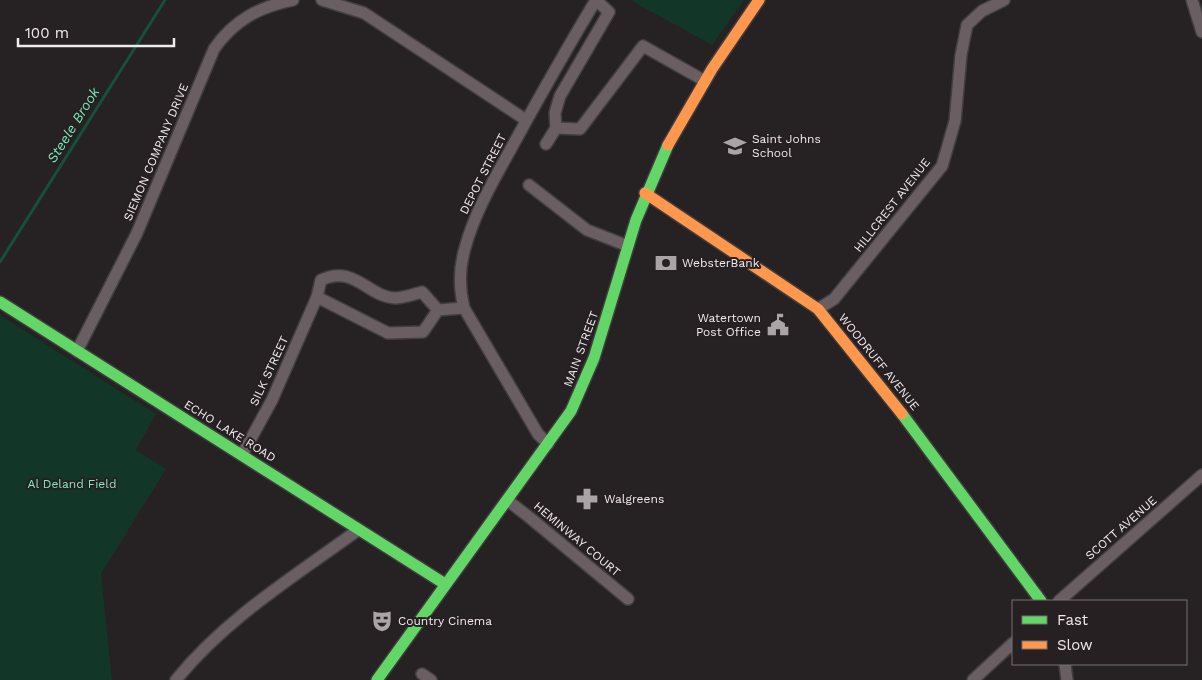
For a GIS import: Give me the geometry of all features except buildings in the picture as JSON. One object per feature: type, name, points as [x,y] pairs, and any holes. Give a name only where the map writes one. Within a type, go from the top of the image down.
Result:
[{"type":"main road","name":"MAIN STREET","points":[[377,680],[571,411],[582,390],[600,342],[645,193],[659,163],[705,81],[759,0]]},
{"type":"main road","name":"WOODRUFF AVENUE","points":[[645,193],[818,309],[931,450],[1040,600]]},
{"type":"main road","name":"ECHO LAKE ROAD","points":[[0,302],[445,584]]},
{"type":"street","name":"SIEMON COMPANY DRIVE","points":[[77,351],[137,233],[214,49],[227,31],[256,10],[293,0]]},
{"type":"street","points":[[322,0],[364,13],[526,120]]},
{"type":"street","points":[[546,144],[556,128],[555,113],[560,96],[609,12],[596,0]]},
{"type":"street","name":"DEPOT STREET","points":[[548,444],[538,434],[464,308],[460,292],[460,273],[464,250],[474,219],[554,68],[596,0]]},
{"type":"street","name":"HILLCREST AVENUE","points":[[818,309],[834,299],[942,166],[955,121],[961,55],[967,25],[982,10],[1004,0]]},
{"type":"street","points":[[1192,0],[1202,32]]},
{"type":"street","points":[[556,128],[580,129],[643,46],[705,81]]},
{"type":"street","points":[[529,185],[587,230],[628,246]]},
{"type":"street","name":"SILK STREET","points":[[242,455],[272,400],[317,297],[321,280],[332,275],[350,278],[394,298],[422,292],[438,310]]},
{"type":"street","points":[[317,297],[388,333],[423,332],[438,310],[464,308]]},
{"type":"street","name":"SCOTT AVENUE","points":[[1060,600],[1202,475]]},
{"type":"street","name":"HEMINWAY COURT","points":[[506,500],[529,516],[628,599]]},
{"type":"street","points":[[176,680],[190,663],[258,601],[358,530]]},
{"type":"street","points":[[973,680],[1012,644]]},
{"type":"street","points":[[1065,665],[1067,680]]},
{"type":"green space","points":[[630,0],[744,0],[712,45]]},
{"type":"green space","name":"Al Deland Field","points":[[0,315],[156,414],[136,450],[166,469],[101,574],[112,680],[0,680]]},
{"type":"waterway","name":"Steele Brook","points":[[0,262],[165,0]]},
{"type":"traffic: fast","points":[[377,680],[571,411],[594,358],[636,220],[668,145]]},
{"type":"traffic: fast","points":[[0,302],[445,584]]},
{"type":"traffic: fast","points":[[902,414],[1040,600]]},
{"type":"traffic: slow","points":[[668,145],[712,69],[759,0]]},
{"type":"traffic: slow","points":[[645,193],[818,309],[902,414]]},
{"type":"place","name":"Saint Johns School","points":[[735,146]]},
{"type":"place","name":"WebsterBank","points":[[666,263]]},
{"type":"place","name":"Watertown Post Office","points":[[778,325]]},
{"type":"place","name":"Walgreens","points":[[587,499]]},
{"type":"place","name":"Country Cinema","points":[[382,621]]}]
